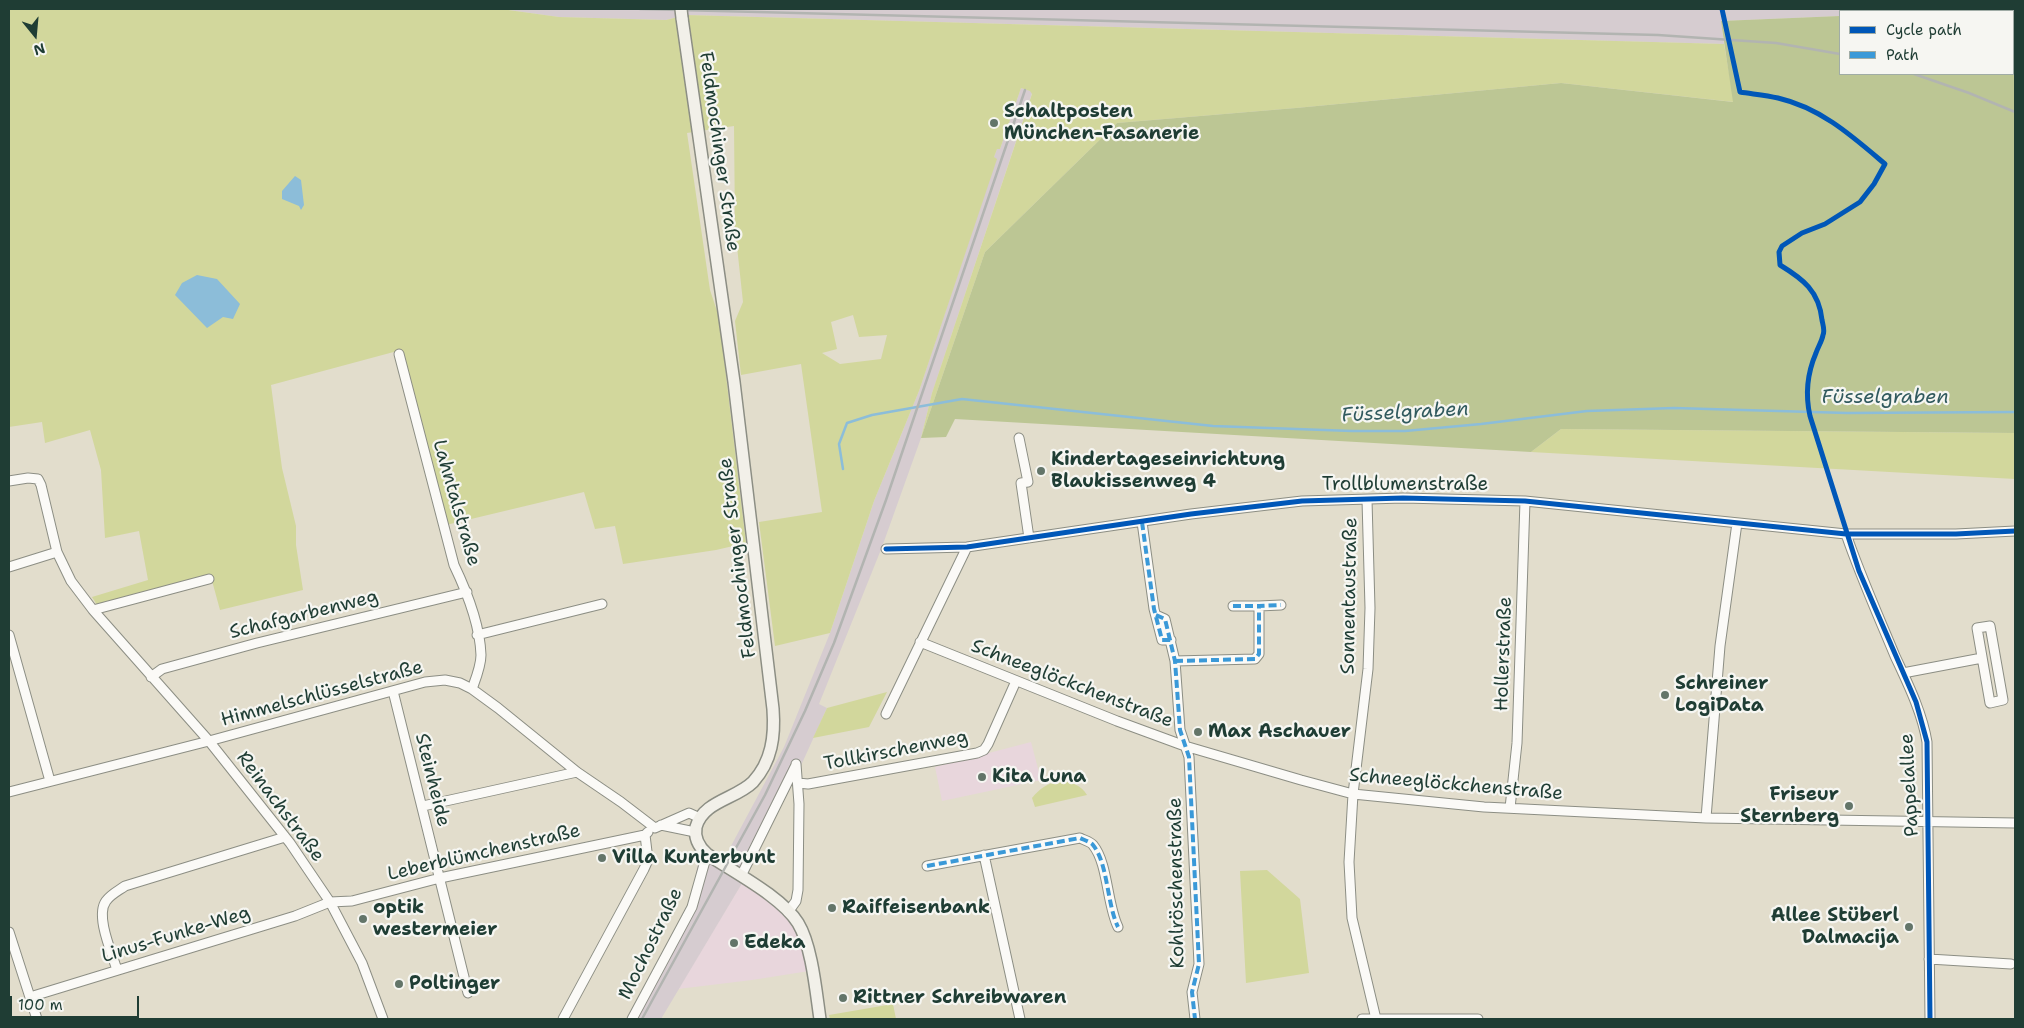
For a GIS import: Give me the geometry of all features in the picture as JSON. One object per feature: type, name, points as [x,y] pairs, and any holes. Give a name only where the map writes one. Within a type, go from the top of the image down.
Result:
[{"type":"main road","name":"Feldmochinger Straße","points":[[682,13],[734,382],[774,709],[774,731],[771,751],[764,767],[752,783],[709,808],[700,818]]},
{"type":"main road","points":[[700,818],[695,832],[699,845],[707,854],[768,895],[796,921],[804,936],[820,1019]]},
{"type":"street","name":"Lahntalstraße","points":[[399,354],[454,565],[467,592],[478,635],[481,654],[480,665],[472,689]]},
{"type":"street","points":[[1019,438],[1028,482],[1021,484],[1029,538]]},
{"type":"street","name":"Reinachstraße","points":[[9,481],[28,478],[38,479],[42,485],[57,552],[71,580],[93,610],[209,742],[286,837],[330,902],[362,963],[382,1019]]},
{"type":"street","name":"Trollblumenstraße","points":[[886,548],[967,547],[1302,500],[1367,500],[1431,497],[1525,500],[1846,534],[1956,534],[2015,531]]},
{"type":"street","name":"Sonnentaustraße","points":[[1367,500],[1370,608],[1368,669],[1353,794],[1350,862],[1351,911],[1376,1019]]},
{"type":"street","name":"Hollerstraße","points":[[1510,808],[1517,742],[1525,500]]},
{"type":"street","name":"Kohlröschenstraße","points":[[1142,522],[1156,616],[1165,618],[1171,640],[1175,662],[1180,730],[1189,767],[1199,964],[1192,992],[1195,1019]]},
{"type":"street","points":[[1706,818],[1720,646],[1737,523]]},
{"type":"street","name":"Pappelallee","points":[[1846,534],[1859,571],[1916,702],[1925,730],[1927,742],[1930,1019]]},
{"type":"street","points":[[886,714],[967,547]]},
{"type":"street","points":[[9,566],[57,552]]},
{"type":"street","points":[[93,610],[209,579]]},
{"type":"street","name":"Schafgarbenweg","points":[[151,677],[162,669],[247,646],[467,592]]},
{"type":"street","points":[[478,635],[602,604]]},
{"type":"street","points":[[1233,606],[1281,606]]},
{"type":"street","points":[[1175,662],[1255,659],[1260,654],[1259,606]]},
{"type":"street","points":[[1990,626],[2003,700],[1990,703],[1982,658],[1977,628],[1990,626]]},
{"type":"street","points":[[9,635],[50,781]]},
{"type":"street","name":"Schneeglöckchenstraße","points":[[920,642],[1117,721],[1185,746],[1353,794],[1510,808],[1706,818],[2015,823]]},
{"type":"street","points":[[1903,674],[1982,658]]},
{"type":"street","name":"Himmelschlüsselstraße","points":[[9,792],[209,742],[425,682],[445,680],[460,683],[472,689],[577,772],[658,827]]},
{"type":"street","name":"Tollkirschenweg","points":[[798,783],[808,784],[871,773],[977,753],[984,750],[1016,681]]},
{"type":"street","name":"Steinheide","points":[[393,691],[468,994]]},
{"type":"street","points":[[741,876],[796,764],[798,783],[798,890],[796,901],[788,912]]},
{"type":"street","points":[[422,806],[577,772]]},
{"type":"street","name":"Leberblümchenstraße","points":[[330,902],[352,901],[440,878],[645,834],[689,813],[700,818]]},
{"type":"street","points":[[658,827],[695,832]]},
{"type":"street","points":[[563,1019],[648,860],[645,834]]},
{"type":"street","points":[[117,970],[103,922],[102,912],[105,902],[111,895],[125,886],[286,837]]},
{"type":"street","points":[[927,866],[1080,838],[1093,844],[1099,855],[1112,917],[1118,927]]},
{"type":"street","name":"Mochostraße","points":[[632,1019],[692,907],[707,854]]},
{"type":"street","points":[[984,856],[1020,1019]]},
{"type":"street","name":"Linus-Funke-Weg","points":[[30,997],[295,916],[330,902]]},
{"type":"street","points":[[9,932],[37,1019]]},
{"type":"street","points":[[1929,959],[2011,964]]},
{"type":"street","points":[[1362,1019],[1478,1019]]},
{"type":"shaded area","points":[[501,9],[2015,9],[2015,49],[2014,10],[1839,10],[1839,16],[1721,21],[1724,44],[686,15],[666,20],[559,17]]},
{"type":"shaded area","points":[[1021,88],[1032,93],[932,393],[921,438],[882,547],[819,704],[827,708],[794,781],[741,885],[661,1019],[628,1019],[665,953],[691,899],[699,858],[724,859],[784,747],[830,633],[874,501],[919,391],[996,159],[994,157],[997,149],[1000,149]]},
{"type":"shaded area","points":[[1031,742],[1041,780],[942,801],[935,767]]},
{"type":"shaded area","points":[[745,878],[782,904],[799,931],[809,971],[678,989]]},
{"type":"green space","points":[[9,9],[501,9],[559,17],[666,20],[686,15],[1724,44],[1734,102],[1561,83],[1117,123],[985,252],[921,438],[932,393],[1032,94],[1030,91],[1021,88],[1000,149],[997,149],[994,157],[997,159],[919,391],[874,501],[830,633],[775,646],[759,522],[822,512],[801,364],[741,375],[735,321],[743,302],[735,228],[734,126],[687,133],[710,290],[719,317],[746,543],[716,550],[623,564],[615,526],[595,529],[584,492],[446,525],[401,350],[271,385],[282,468],[296,526],[296,545],[303,590],[220,610],[211,577],[97,605],[92,597],[148,580],[139,531],[105,538],[101,470],[90,430],[45,443],[42,422],[9,427]],"holes":[[[853,315],[859,337],[887,335],[881,359],[840,364],[822,353],[837,349],[831,322]]]},
{"type":"green space","points":[[1839,16],[1839,75],[2014,75],[2015,49],[2015,433],[1561,429],[1531,452],[955,419],[946,437],[921,438],[985,252],[1117,123],[1561,83],[1733,102],[1721,21]]},
{"type":"green space","points":[[1561,429],[2015,433],[2015,479],[1531,452]]},
{"type":"green space","points":[[887,692],[869,727],[813,738],[827,708]]},
{"type":"green space","points":[[1061,781],[1076,785],[1087,795],[1035,807],[1032,798],[1038,791],[1045,786]]},
{"type":"green space","points":[[1267,870],[1300,899],[1309,973],[1246,983],[1240,871]]},
{"type":"green space","points":[[893,1004],[896,1019],[830,1019],[829,1015]]},
{"type":"water","points":[[295,176],[301,180],[304,205],[301,210],[299,206],[282,199],[282,191]]},
{"type":"water","points":[[197,275],[217,279],[240,304],[233,319],[223,317],[207,328],[175,295],[182,283]]},
{"type":"waterway","name":"Füsselgraben","points":[[843,469],[839,444],[847,423],[872,415],[962,399],[1213,426],[1352,431],[1405,431],[1587,411],[1674,408],[1847,413],[2015,412]]},
{"type":"railway","points":[[640,9],[1658,35],[1776,43],[1839,54]]},
{"type":"railway","points":[[1917,75],[1969,93],[2015,112]]},
{"type":"railway","points":[[642,1019],[765,795],[805,711],[834,643],[886,500],[1025,90]]},
{"type":"marked path","points":[[1142,522],[1154,609],[1162,640],[1171,640]]},
{"type":"marked path","points":[[1175,661],[1255,659],[1259,654],[1259,606],[1281,605]]},
{"type":"marked path","points":[[1233,606],[1259,606]]},
{"type":"marked path","points":[[1156,615],[1165,619],[1175,661],[1180,730],[1189,757],[1199,964],[1192,992],[1195,1019]]},
{"type":"marked path","points":[[927,866],[1080,838],[1092,844],[1102,862],[1114,918],[1118,927]]},
{"type":"cycle path","points":[[1722,9],[1740,92],[1778,98],[1808,109],[1835,124],[1885,164],[1874,184],[1860,202],[1825,224],[1802,233],[1782,246],[1779,252],[1780,265],[1796,275],[1809,287],[1820,310],[1824,332],[1809,376],[1807,392],[1810,416],[1859,571],[1916,702],[1927,742],[1930,1019]]},
{"type":"cycle path","points":[[886,549],[967,547],[1191,514],[1302,501],[1403,498],[1525,501],[1846,534],[1956,534],[2015,531]]},
{"type":"place","name":"Schaltposten München-Fasanerie","points":[[994,123]]},
{"type":"place","name":"Kindertageseinrichtung Blaukissenweg 4","points":[[1041,471]]},
{"type":"place","name":"Schreiner LogiData","points":[[1665,695]]},
{"type":"place","name":"Max Aschauer","points":[[1198,732]]},
{"type":"place","name":"Kita Luna","points":[[982,777]]},
{"type":"place","name":"Friseur Sternberg","points":[[1849,806]]},
{"type":"place","name":"Villa Kunterbunt","points":[[602,858]]},
{"type":"place","name":"Raiffeisenbank","points":[[832,908]]},
{"type":"place","name":"optik westermeier","points":[[363,919]]},
{"type":"place","name":"Allee Stüberl Dalmacija","points":[[1909,927]]},
{"type":"place","name":"Edeka","points":[[734,943]]},
{"type":"place","name":"Poltinger","points":[[399,984]]},
{"type":"place","name":"Rittner Schreibwaren","points":[[843,998]]}]
